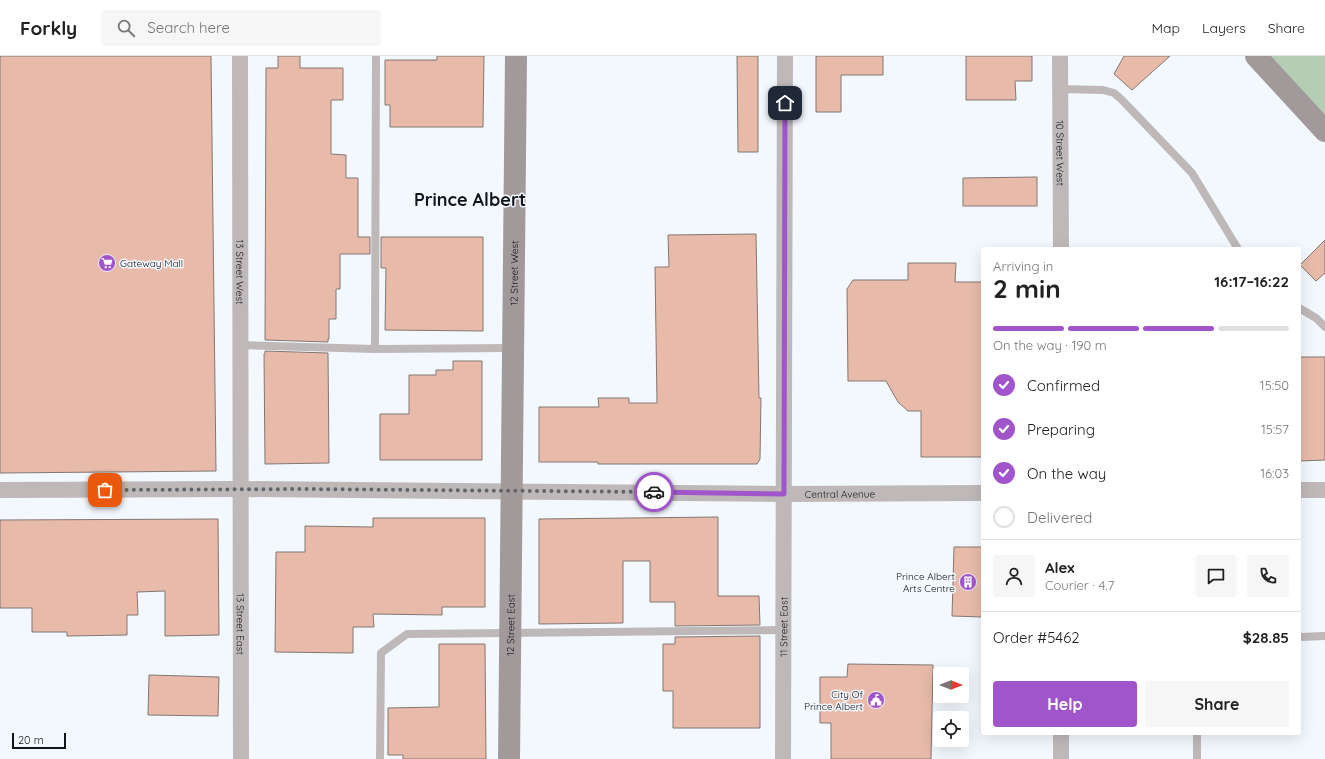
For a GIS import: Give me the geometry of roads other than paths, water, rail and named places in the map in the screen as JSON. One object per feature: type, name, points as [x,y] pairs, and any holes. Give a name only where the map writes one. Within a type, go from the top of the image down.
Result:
[{"type":"street","name":"13 Street West","points":[[240,56],[239,345],[241,489]]},
{"type":"street","name":"12 Street West","points":[[512,490],[516,56]]},
{"type":"street","name":"11 Street East","points":[[783,759],[785,56]]},
{"type":"street","name":"10 Street West","points":[[1060,56],[1061,247]]},
{"type":"street","points":[[1256,56],[1325,131]]},
{"type":"street","name":"Central Avenue","points":[[0,490],[241,489],[512,490],[784,494],[981,493]]},
{"type":"street","name":"13 Street East","points":[[241,489],[241,759]]},
{"type":"street","name":"12 Street East","points":[[509,759],[512,490]]},
{"type":"street","points":[[1301,490],[1325,490]]},
{"type":"street","points":[[1061,735],[1061,759]]},
{"type":"lane","points":[[375,349],[376,56]]},
{"type":"lane","points":[[1060,88],[1102,90],[1114,93],[1121,99],[1192,173],[1237,247]]},
{"type":"lane","points":[[1301,309],[1316,318],[1325,328]]},
{"type":"lane","points":[[239,345],[375,349],[513,348]]},
{"type":"lane","points":[[380,759],[381,653],[407,634],[783,630]]},
{"type":"lane","points":[[1301,637],[1325,636]]},
{"type":"lane","points":[[1197,735],[1197,759]]},
{"type":"place","name":"Gateway Mall","points":[[107,263]]},
{"type":"place","name":"Prince Albert Arts Centre","points":[[968,582]]},
{"type":"place","name":"City Of Prince Albert","points":[[876,700]]},
{"type":"district","name":"Prince Albert","points":[[470,199]]}]
